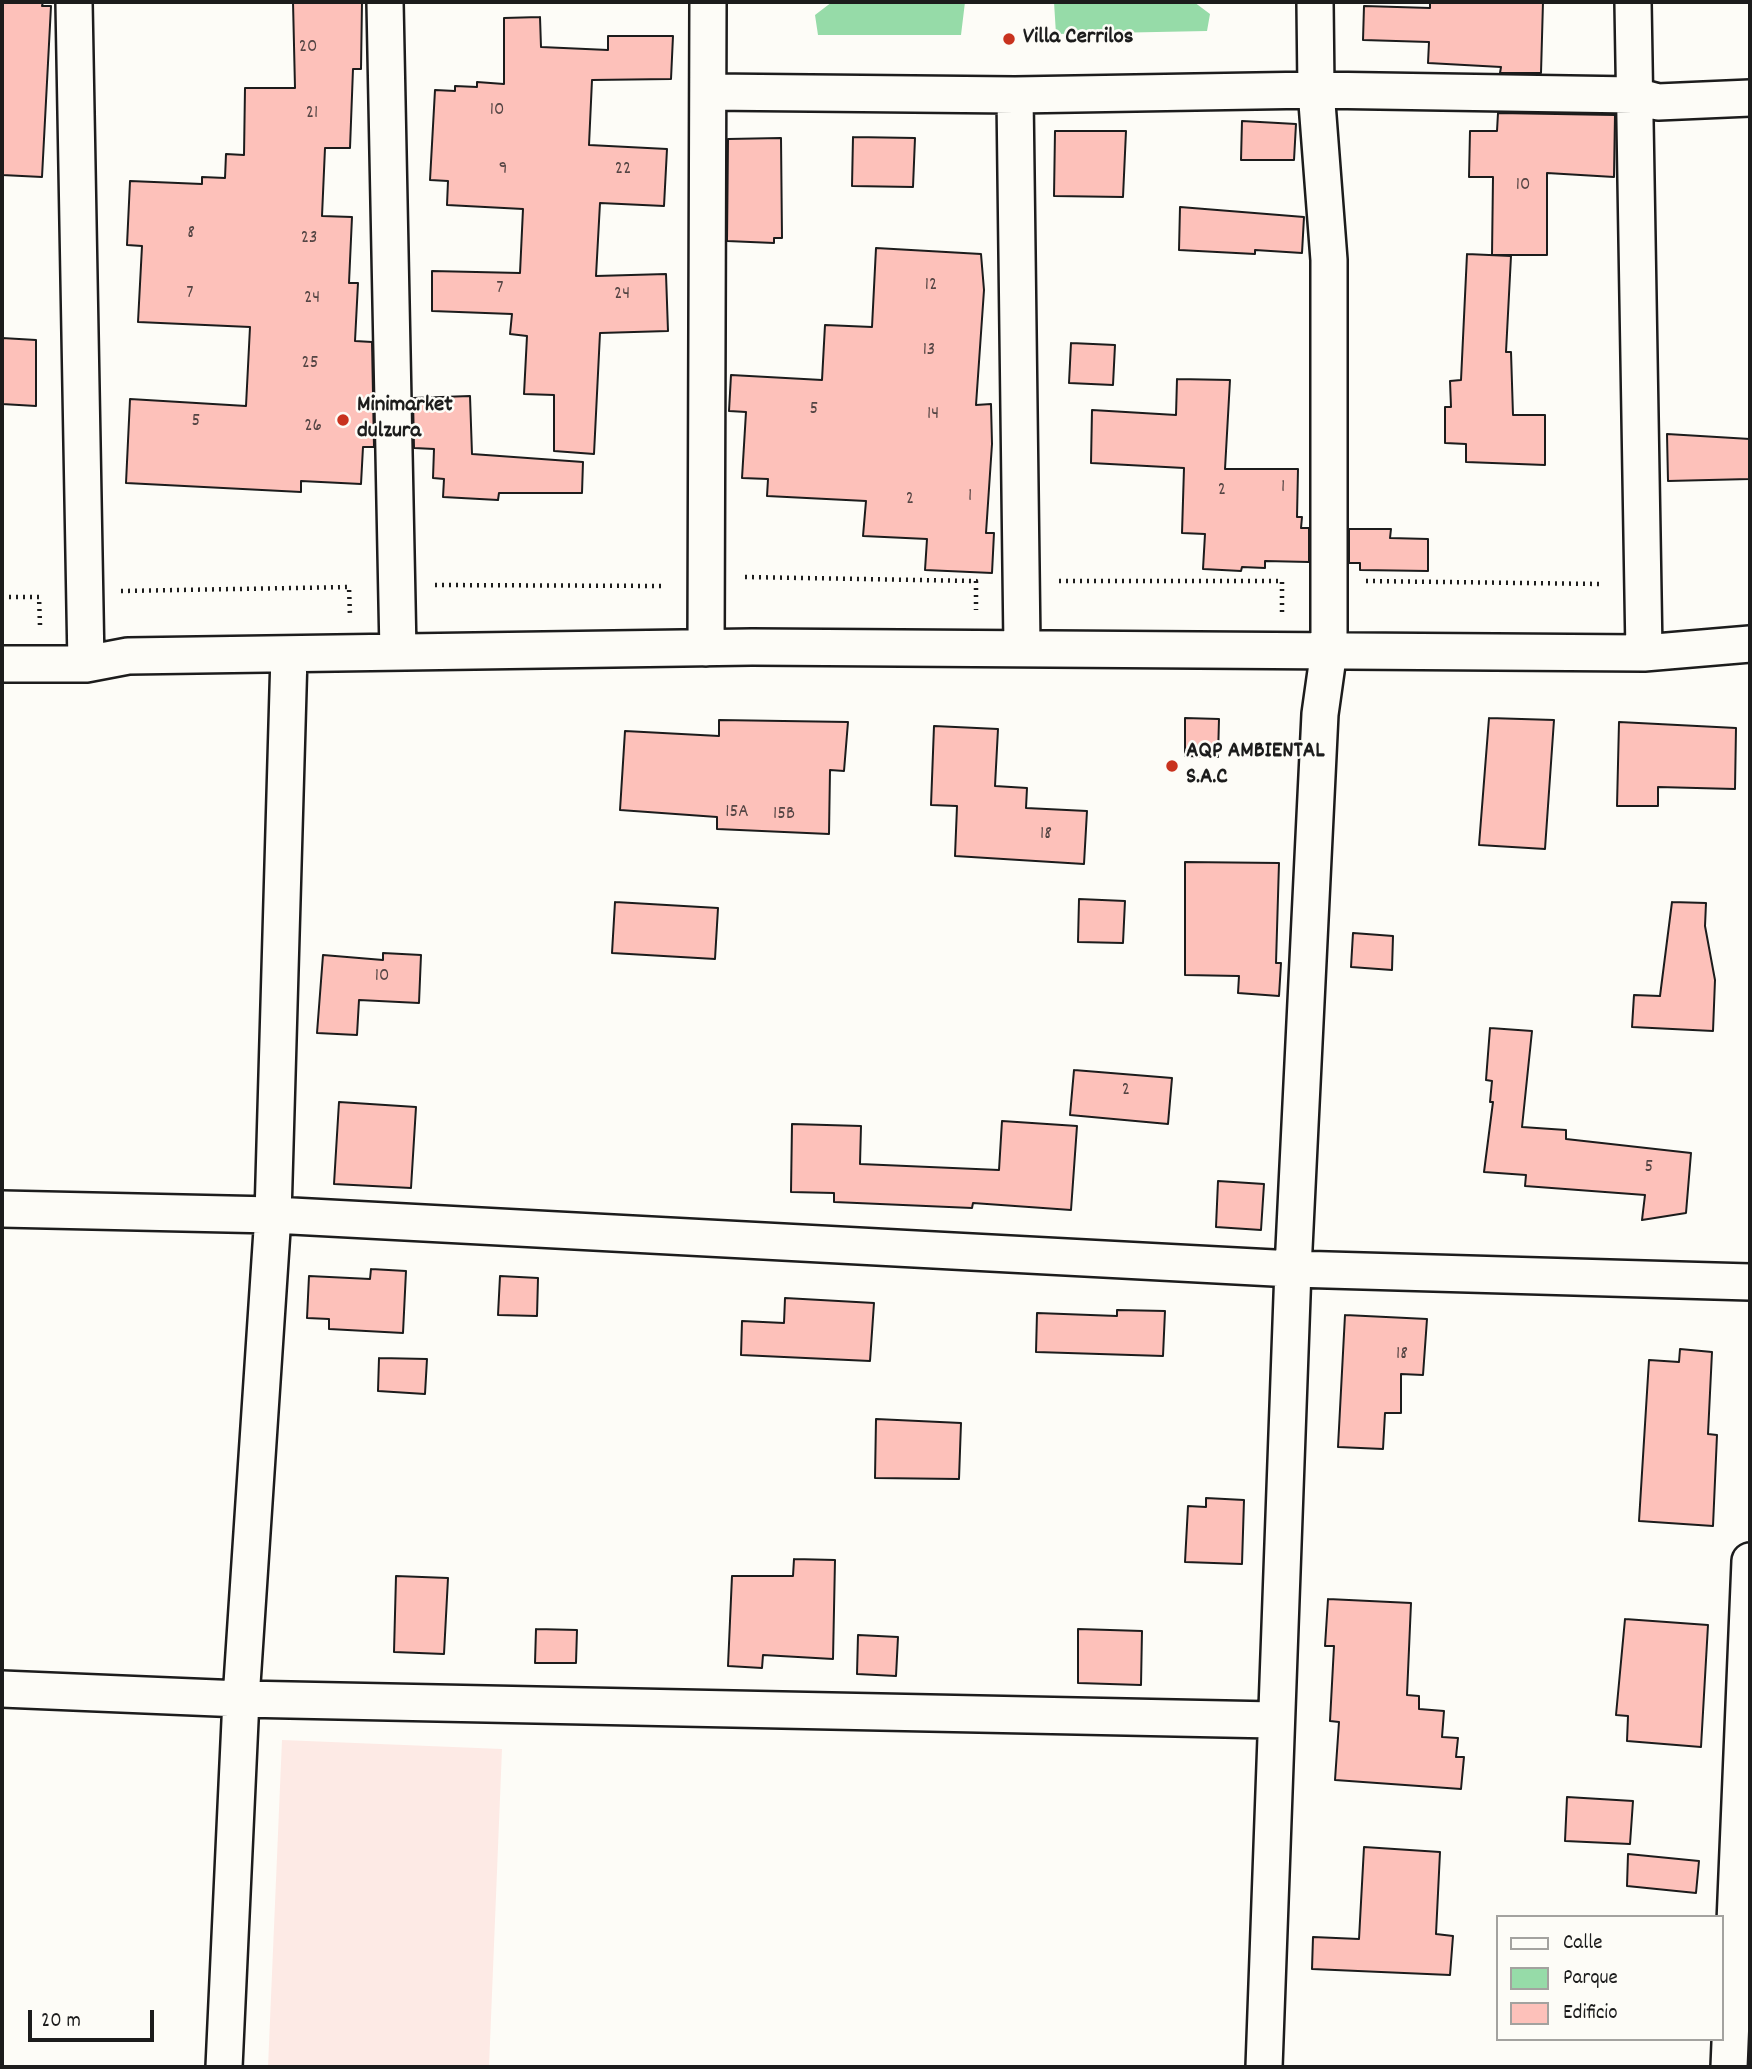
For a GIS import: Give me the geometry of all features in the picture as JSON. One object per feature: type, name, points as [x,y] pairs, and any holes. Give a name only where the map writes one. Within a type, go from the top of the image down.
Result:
[{"type":"street","points":[[74,2],[86,664]]},
{"type":"street","points":[[385,2],[398,652]]},
{"type":"street","points":[[706,648],[708,2]]},
{"type":"street","points":[[1264,2067],[1293,1269],[1320,714],[1329,650],[1329,260],[1316,90],[1315,2]]},
{"type":"street","points":[[1633,2],[1644,653]]},
{"type":"street","points":[[709,92],[1015,95],[1316,90],[1633,95],[1658,102],[1750,98]]},
{"type":"street","points":[[1015,95],[1022,646]]},
{"type":"street","points":[[2,664],[86,664],[128,656],[706,648],[1022,646],[1644,653],[1750,644]]},
{"type":"street","points":[[224,2067],[241,1699],[273,1214],[289,655]]},
{"type":"street","points":[[2,1209],[273,1214],[1293,1269],[1750,1282]]},
{"type":"street","points":[[1729,2067],[1750,1561]]},
{"type":"street","points":[[2,1689],[241,1699],[1275,1720]]},
{"type":"path","points":[[737,577],[976,581],[976,614]]},
{"type":"path","points":[[1046,581],[1282,581],[1281,618]]},
{"type":"path","points":[[1354,581],[1600,584]]},
{"type":"path","points":[[421,585],[666,584]]},
{"type":"path","points":[[108,591],[349,587],[350,620]]},
{"type":"path","points":[[2,597],[40,597],[40,633]]},
{"type":"shaded area","points":[[282,1740],[502,1749],[489,2067],[268,2067]]},
{"type":"green space","points":[[832,2],[965,2],[961,35],[818,35],[815,15]]},
{"type":"green space","points":[[1054,2],[1194,2],[1210,14],[1207,31],[1056,34]]},
{"type":"building","points":[[2,2],[43,2],[42,6],[51,6],[42,177],[2,175]]},
{"type":"building","points":[[293,2],[362,2],[361,69],[353,69],[350,148],[325,148],[322,216],[352,217],[349,283],[358,283],[355,341],[372,342],[374,447],[363,447],[361,484],[301,481],[301,492],[126,483],[130,399],[246,406],[250,327],[138,322],[142,246],[127,245],[130,181],[202,184],[202,177],[225,178],[226,154],[244,155],[245,88],[295,88]]},
{"type":"building","points":[[1430,2],[1543,2],[1541,73],[1500,73],[1501,67],[1428,63],[1429,42],[1363,40],[1364,6],[1430,8]]},
{"type":"building","points":[[540,17],[541,47],[608,50],[608,36],[673,36],[671,79],[592,80],[589,145],[667,149],[664,206],[600,203],[596,276],[666,274],[668,331],[600,333],[594,454],[554,451],[554,395],[524,394],[527,336],[510,334],[512,314],[432,311],[432,271],[520,273],[523,209],[447,205],[448,181],[430,180],[435,90],[455,91],[455,86],[477,87],[477,82],[504,84],[504,18]]},
{"type":"building","points":[[1498,113],[1615,115],[1614,177],[1547,173],[1547,255],[1492,255],[1493,177],[1469,177],[1470,131],[1497,131]]},
{"type":"building","points":[[1242,121],[1296,124],[1294,160],[1241,160]]},
{"type":"building","points":[[1055,131],[1126,131],[1123,197],[1054,196]]},
{"type":"building","points":[[853,137],[915,138],[913,187],[852,186]]},
{"type":"building","points":[[781,138],[782,238],[774,238],[774,243],[727,241],[728,139]]},
{"type":"building","points":[[1180,207],[1304,217],[1302,253],[1255,250],[1255,254],[1179,250]]},
{"type":"building","points":[[876,248],[981,254],[984,290],[976,405],[991,404],[992,444],[986,533],[994,533],[992,573],[925,570],[927,539],[863,536],[866,501],[767,496],[768,479],[742,478],[746,412],[729,411],[731,375],[822,380],[825,325],[872,327]]},
{"type":"building","points":[[1467,254],[1511,256],[1506,352],[1511,352],[1513,415],[1545,415],[1545,465],[1466,462],[1466,444],[1445,443],[1445,407],[1451,407],[1450,381],[1461,380]]},
{"type":"building","points":[[2,338],[36,340],[36,406],[2,404]]},
{"type":"building","points":[[1071,343],[1115,345],[1113,385],[1069,383]]},
{"type":"building","points":[[1177,379],[1230,380],[1225,469],[1298,469],[1297,517],[1302,517],[1301,528],[1309,528],[1309,562],[1265,561],[1265,568],[1242,567],[1241,571],[1203,569],[1205,534],[1182,533],[1184,468],[1091,463],[1092,410],[1176,415]]},
{"type":"building","points":[[470,396],[472,454],[583,462],[582,493],[499,493],[498,500],[443,497],[444,479],[433,478],[434,449],[414,448],[413,398]]},
{"type":"building","points":[[1667,434],[1750,439],[1750,479],[1668,481]]},
{"type":"building","points":[[1349,529],[1391,529],[1390,538],[1428,539],[1428,571],[1360,570],[1360,563],[1349,563]]},
{"type":"building","points":[[1185,718],[1219,719],[1218,757],[1185,756]]},
{"type":"building","points":[[1489,718],[1554,720],[1545,849],[1479,845]]},
{"type":"building","points":[[719,720],[848,722],[844,771],[830,770],[829,834],[717,829],[717,817],[620,810],[625,731],[719,736]]},
{"type":"building","points":[[1619,722],[1736,728],[1735,789],[1658,787],[1658,806],[1617,806]]},
{"type":"building","points":[[934,726],[998,729],[995,786],[1027,788],[1026,808],[1087,811],[1084,864],[955,856],[957,806],[931,805]]},
{"type":"building","points":[[1185,862],[1279,863],[1276,963],[1281,963],[1279,996],[1238,993],[1239,976],[1185,975]]},
{"type":"building","points":[[1079,899],[1125,901],[1123,943],[1078,942]]},
{"type":"building","points":[[615,902],[718,908],[715,959],[612,953]]},
{"type":"building","points":[[1672,902],[1706,903],[1705,926],[1715,980],[1713,1031],[1632,1027],[1634,995],[1660,996]]},
{"type":"building","points":[[1353,933],[1393,936],[1392,970],[1351,967]]},
{"type":"building","points":[[383,953],[421,955],[419,1003],[359,1000],[357,1035],[317,1033],[323,955],[383,960]]},
{"type":"building","points":[[1490,1028],[1532,1031],[1522,1127],[1566,1130],[1566,1139],[1691,1153],[1686,1213],[1642,1220],[1645,1195],[1525,1186],[1526,1175],[1484,1172],[1493,1102],[1490,1102],[1492,1081],[1486,1080]]},
{"type":"building","points":[[1074,1070],[1172,1078],[1168,1124],[1070,1115]]},
{"type":"building","points":[[339,1102],[416,1107],[411,1188],[334,1184]]},
{"type":"building","points":[[1002,1121],[1077,1126],[1071,1210],[973,1203],[972,1208],[834,1202],[834,1193],[791,1192],[792,1124],[861,1126],[860,1164],[999,1170]]},
{"type":"building","points":[[1218,1181],[1264,1184],[1261,1230],[1216,1227]]},
{"type":"building","points":[[371,1269],[406,1271],[403,1333],[329,1329],[329,1319],[307,1318],[309,1276],[370,1279]]},
{"type":"building","points":[[500,1276],[538,1278],[537,1316],[498,1315]]},
{"type":"building","points":[[785,1298],[874,1303],[870,1361],[741,1355],[742,1321],[784,1323]]},
{"type":"building","points":[[1117,1310],[1165,1311],[1163,1356],[1036,1352],[1037,1313],[1117,1316]]},
{"type":"building","points":[[1345,1315],[1427,1319],[1423,1375],[1401,1374],[1401,1413],[1385,1413],[1383,1449],[1338,1447]]},
{"type":"building","points":[[1680,1349],[1712,1352],[1708,1434],[1717,1435],[1713,1526],[1639,1521],[1649,1360],[1679,1362]]},
{"type":"building","points":[[379,1358],[427,1359],[425,1394],[378,1391]]},
{"type":"building","points":[[876,1419],[961,1423],[959,1479],[875,1478]]},
{"type":"building","points":[[1206,1498],[1244,1500],[1242,1564],[1185,1562],[1188,1506],[1206,1507]]},
{"type":"building","points":[[794,1559],[835,1560],[833,1659],[763,1655],[762,1668],[728,1666],[732,1576],[793,1576]]},
{"type":"building","points":[[396,1576],[448,1578],[444,1654],[394,1652]]},
{"type":"building","points":[[1328,1599],[1411,1603],[1407,1695],[1419,1696],[1419,1709],[1444,1711],[1442,1737],[1458,1738],[1456,1757],[1464,1757],[1461,1789],[1335,1780],[1339,1722],[1330,1721],[1334,1646],[1325,1646]]},
{"type":"building","points":[[1625,1619],[1708,1625],[1701,1747],[1627,1741],[1628,1716],[1616,1715]]},
{"type":"building","points":[[536,1629],[577,1630],[576,1663],[535,1663]]},
{"type":"building","points":[[1078,1629],[1142,1631],[1141,1685],[1078,1683]]},
{"type":"building","points":[[858,1635],[898,1637],[896,1676],[857,1674]]},
{"type":"building","points":[[1567,1797],[1633,1801],[1630,1844],[1565,1841]]},
{"type":"building","points":[[1364,1847],[1440,1852],[1436,1934],[1453,1936],[1450,1975],[1312,1969],[1313,1937],[1359,1939]]},
{"type":"building","points":[[1628,1854],[1699,1861],[1696,1893],[1627,1886]]},
{"type":"place","name":"Villa Cerrilos","points":[[1009,39]]},
{"type":"place","name":"Minimarket dulzura","points":[[343,420]]},
{"type":"place","name":"AQP AMBIENTAL S.A.C","points":[[1172,766]]}]
